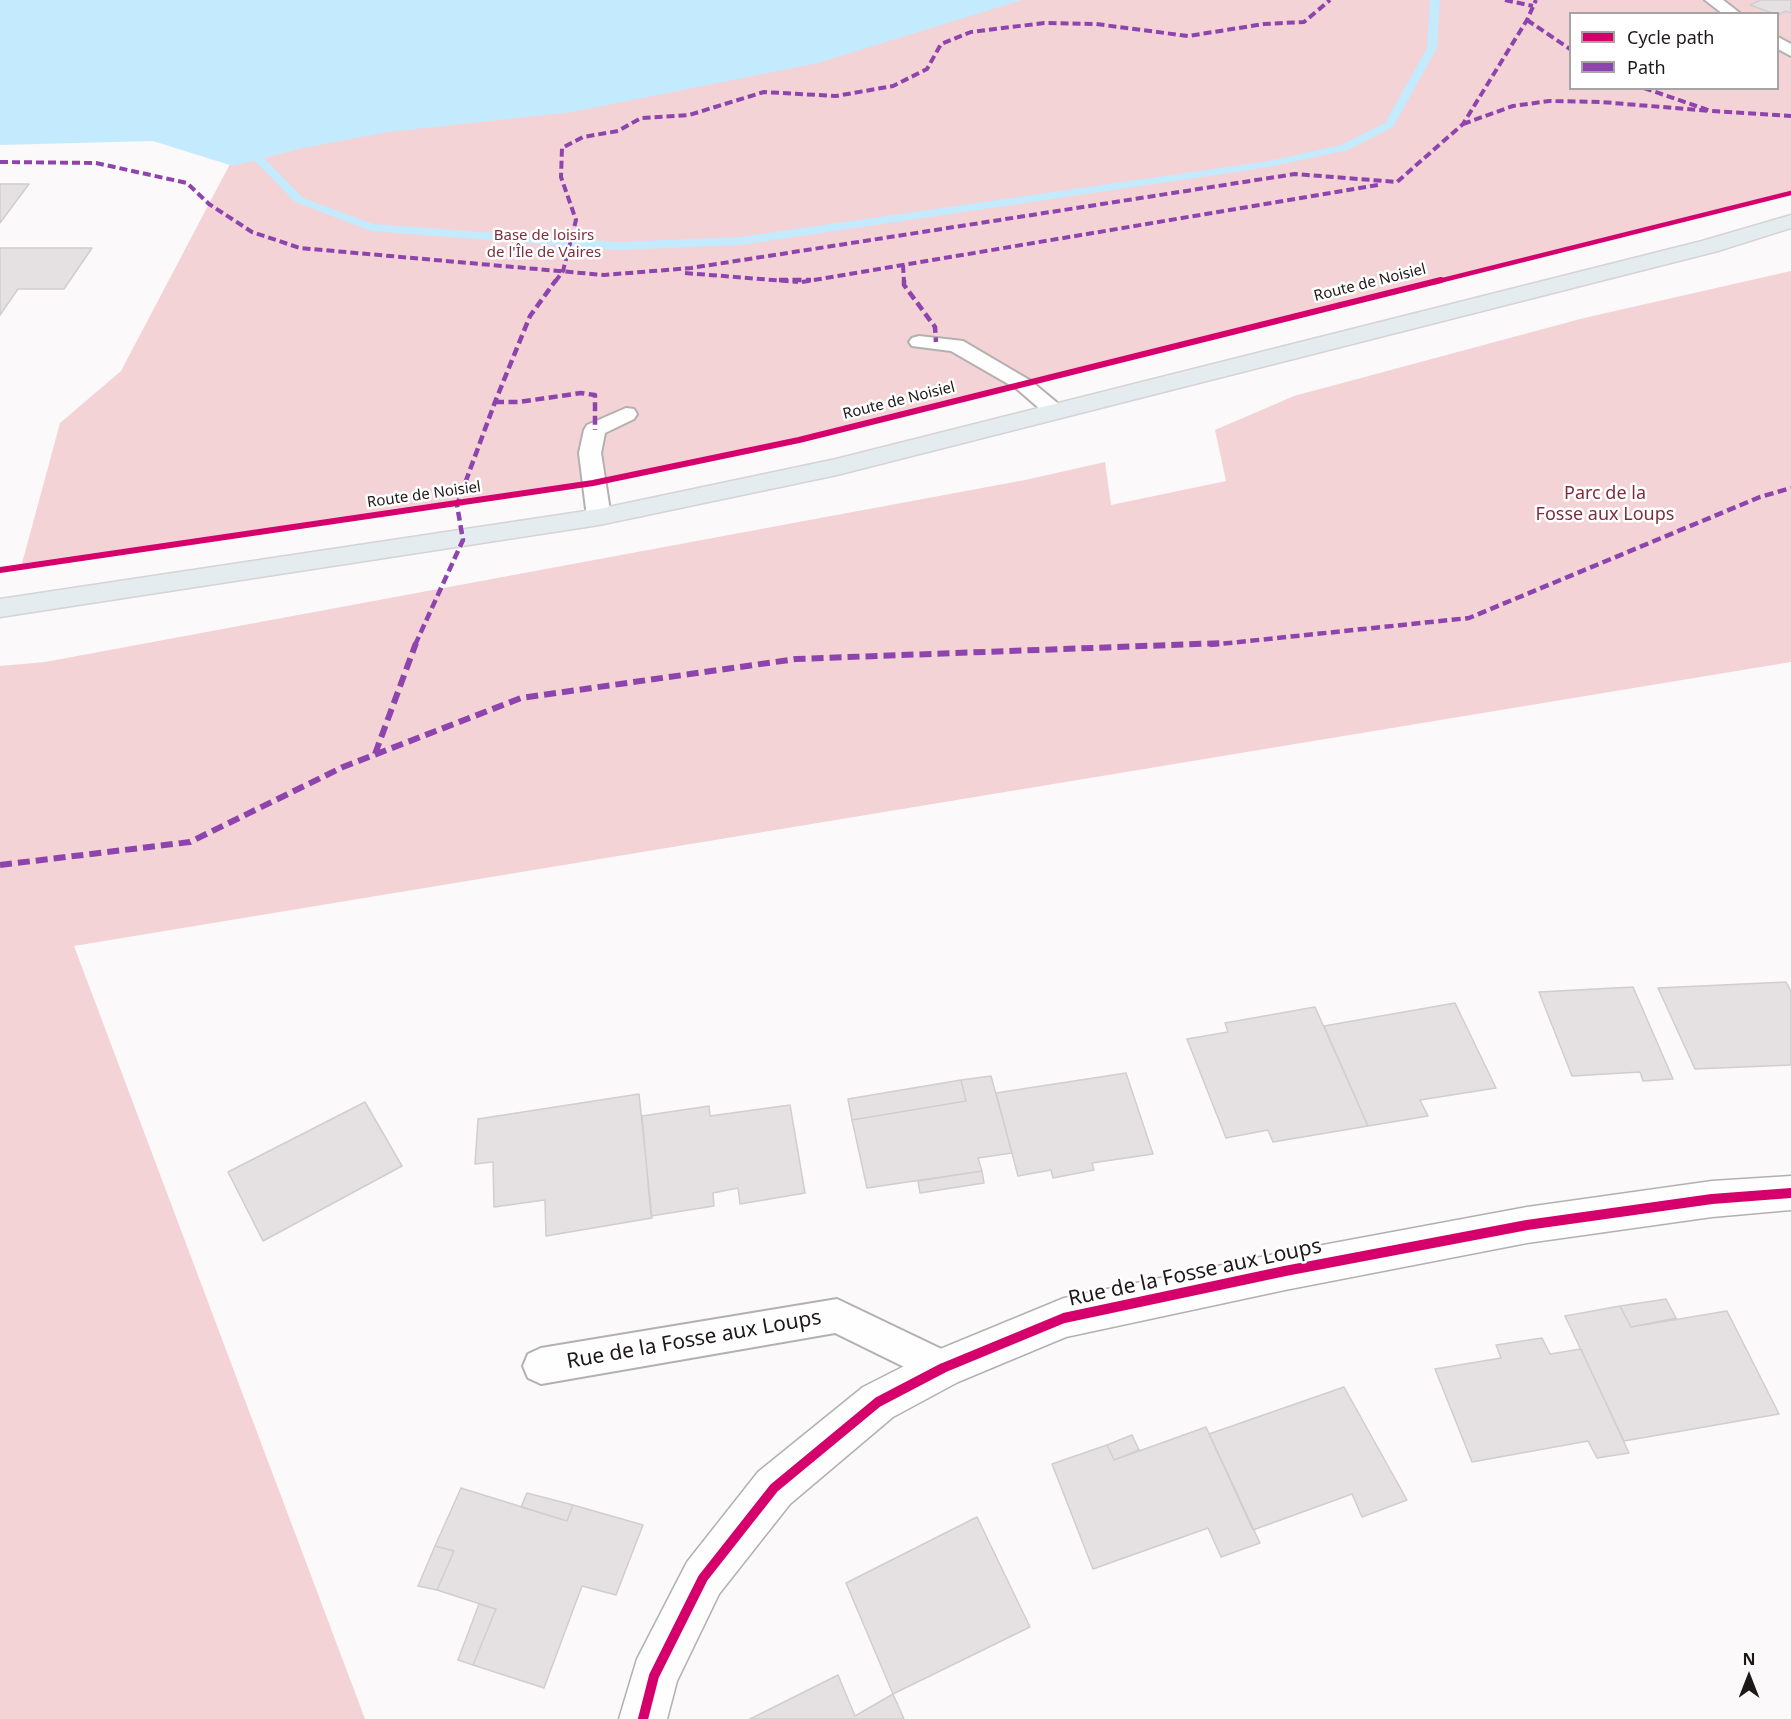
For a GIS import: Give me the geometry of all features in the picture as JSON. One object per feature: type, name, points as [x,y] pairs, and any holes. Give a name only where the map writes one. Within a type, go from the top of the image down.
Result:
[{"type":"main road","points":[[0,608],[599,517],[837,467],[1710,246],[1791,221]]},
{"type":"street","name":"Rue de la Fosse aux Loups","points":[[643,1719],[654,1676],[703,1578],[774,1488],[878,1402],[943,1368],[1064,1318],[1285,1271],[1527,1224],[1712,1199],[1791,1193]]},
{"type":"lane","points":[[1713,0],[1731,12]]},
{"type":"lane","points":[[919,342],[956,345],[1024,385],[1056,411]]},
{"type":"lane","points":[[599,517],[590,453],[595,430],[626,414]]},
{"type":"lane","name":"Rue de la Fosse aux Loups","points":[[541,1366],[837,1316],[943,1368]]},
{"type":"green space","name":"Base de loisirs de l'Île de Vaires","points":[[380,0],[1791,0],[1791,193],[799,440],[593,483],[21,567],[60,423],[121,371],[241,143]]},
{"type":"green space","name":"Parc de la Fosse aux Loups","points":[[1791,271],[1791,662],[74,946],[365,1719],[0,1719],[0,666],[45,662],[1025,480],[1105,462],[1111,505],[1226,481],[1215,430],[1294,396],[1584,318]]},
{"type":"water","points":[[0,0],[1022,0],[818,63],[572,112],[388,132],[303,148],[233,166],[153,141],[0,145]]},
{"type":"building","points":[[1761,0],[1791,0],[1791,13],[1786,11],[1779,14],[1779,12],[1770,12],[1750,5]]},
{"type":"building","points":[[0,184],[29,184],[0,223]]},
{"type":"building","points":[[0,248],[92,248],[64,289],[18,289],[0,315]]},
{"type":"building","points":[[1786,982],[1791,991],[1791,1065],[1695,1069],[1658,988]]},
{"type":"building","points":[[1633,987],[1673,1079],[1643,1081],[1640,1072],[1572,1076],[1539,992]]},
{"type":"building","points":[[1455,1003],[1496,1088],[1420,1100],[1428,1116],[1368,1126],[1324,1026]]},
{"type":"building","points":[[1315,1007],[1368,1126],[1273,1142],[1268,1130],[1226,1138],[1187,1039],[1228,1032],[1225,1023]]},
{"type":"building","points":[[1126,1073],[1153,1154],[1092,1163],[1094,1170],[1053,1178],[1051,1170],[1018,1176],[996,1093]]},
{"type":"building","points":[[991,1076],[1012,1153],[978,1158],[982,1171],[867,1188],[852,1120],[966,1101],[961,1080]]},
{"type":"building","points":[[961,1080],[966,1101],[852,1120],[848,1099]]},
{"type":"building","points":[[639,1094],[652,1218],[546,1236],[545,1200],[494,1207],[493,1162],[475,1164],[478,1119]]},
{"type":"building","points":[[365,1102],[402,1166],[263,1241],[228,1172]]},
{"type":"building","points":[[790,1105],[805,1193],[740,1204],[738,1188],[713,1193],[714,1206],[651,1216],[642,1116],[709,1106],[710,1116]]},
{"type":"building","points":[[982,1171],[984,1183],[920,1193],[918,1181]]},
{"type":"building","points":[[1666,1299],[1676,1318],[1631,1327],[1620,1306]]},
{"type":"building","points":[[1620,1306],[1631,1327],[1727,1311],[1779,1414],[1624,1441],[1565,1316]]},
{"type":"building","points":[[1542,1338],[1550,1354],[1581,1349],[1629,1453],[1597,1458],[1588,1441],[1472,1462],[1435,1369],[1501,1358],[1496,1345]]},
{"type":"building","points":[[1344,1387],[1407,1500],[1362,1517],[1352,1494],[1253,1530],[1209,1434]]},
{"type":"building","points":[[1206,1427],[1260,1543],[1221,1557],[1208,1528],[1093,1569],[1052,1464],[1107,1445],[1114,1460]]},
{"type":"building","points":[[1132,1435],[1139,1450],[1114,1460],[1107,1445]]},
{"type":"building","points":[[461,1488],[567,1521],[573,1505],[643,1525],[616,1595],[582,1586],[544,1688],[473,1665],[496,1609],[437,1590],[454,1551],[435,1546]]},
{"type":"building","points":[[527,1493],[573,1505],[567,1521],[521,1507]]},
{"type":"building","points":[[977,1517],[1030,1627],[893,1694],[846,1583]]},
{"type":"building","points":[[435,1546],[454,1551],[437,1590],[418,1586]]},
{"type":"building","points":[[479,1604],[496,1609],[473,1665],[458,1660]]},
{"type":"building","points":[[838,1675],[855,1716],[893,1694],[904,1719],[750,1719]]},
{"type":"waterway","points":[[239,149],[259,159],[299,200],[371,227],[618,246],[740,241],[1269,164],[1344,148],[1389,125],[1432,48],[1435,0]]},
{"type":"marked path","points":[[375,754],[404,670],[463,540],[457,505],[495,402],[530,316],[563,271],[576,220],[561,177],[562,148],[583,137],[618,131],[641,118],[689,115],[764,92],[836,96],[893,86],[927,69],[941,44],[971,32],[1044,23],[1096,24],[1188,36],[1264,24],[1304,22],[1330,0]]},
{"type":"marked path","points":[[1505,0],[1533,6]]},
{"type":"marked path","points":[[0,162],[96,163],[187,183],[209,204],[252,232],[300,248],[604,275],[691,268],[1295,174],[1397,182],[1463,124],[1527,20],[1536,0]]},
{"type":"marked path","points":[[1527,20],[1569,48]]},
{"type":"marked path","points":[[1650,90],[1711,111],[1791,116]]},
{"type":"marked path","points":[[1463,124],[1513,106],[1549,101],[1601,102],[1711,111]]},
{"type":"marked path","points":[[685,273],[801,282],[1378,185]]},
{"type":"marked path","points":[[903,265],[904,285],[935,327],[936,342]]},
{"type":"marked path","points":[[495,402],[519,402],[581,393],[595,395],[595,430]]},
{"type":"marked path","points":[[0,865],[190,842],[343,767],[521,698],[796,659],[1208,645],[1469,618],[1760,497],[1791,488]]},
{"type":"cycle path","name":"Route de Noisiel","points":[[0,570],[593,483],[799,440],[1791,193]]},
{"type":"cycle path","points":[[643,1719],[654,1676],[703,1578],[774,1488],[878,1402],[943,1368],[1064,1318],[1285,1271],[1527,1225],[1712,1199],[1791,1193]]}]
